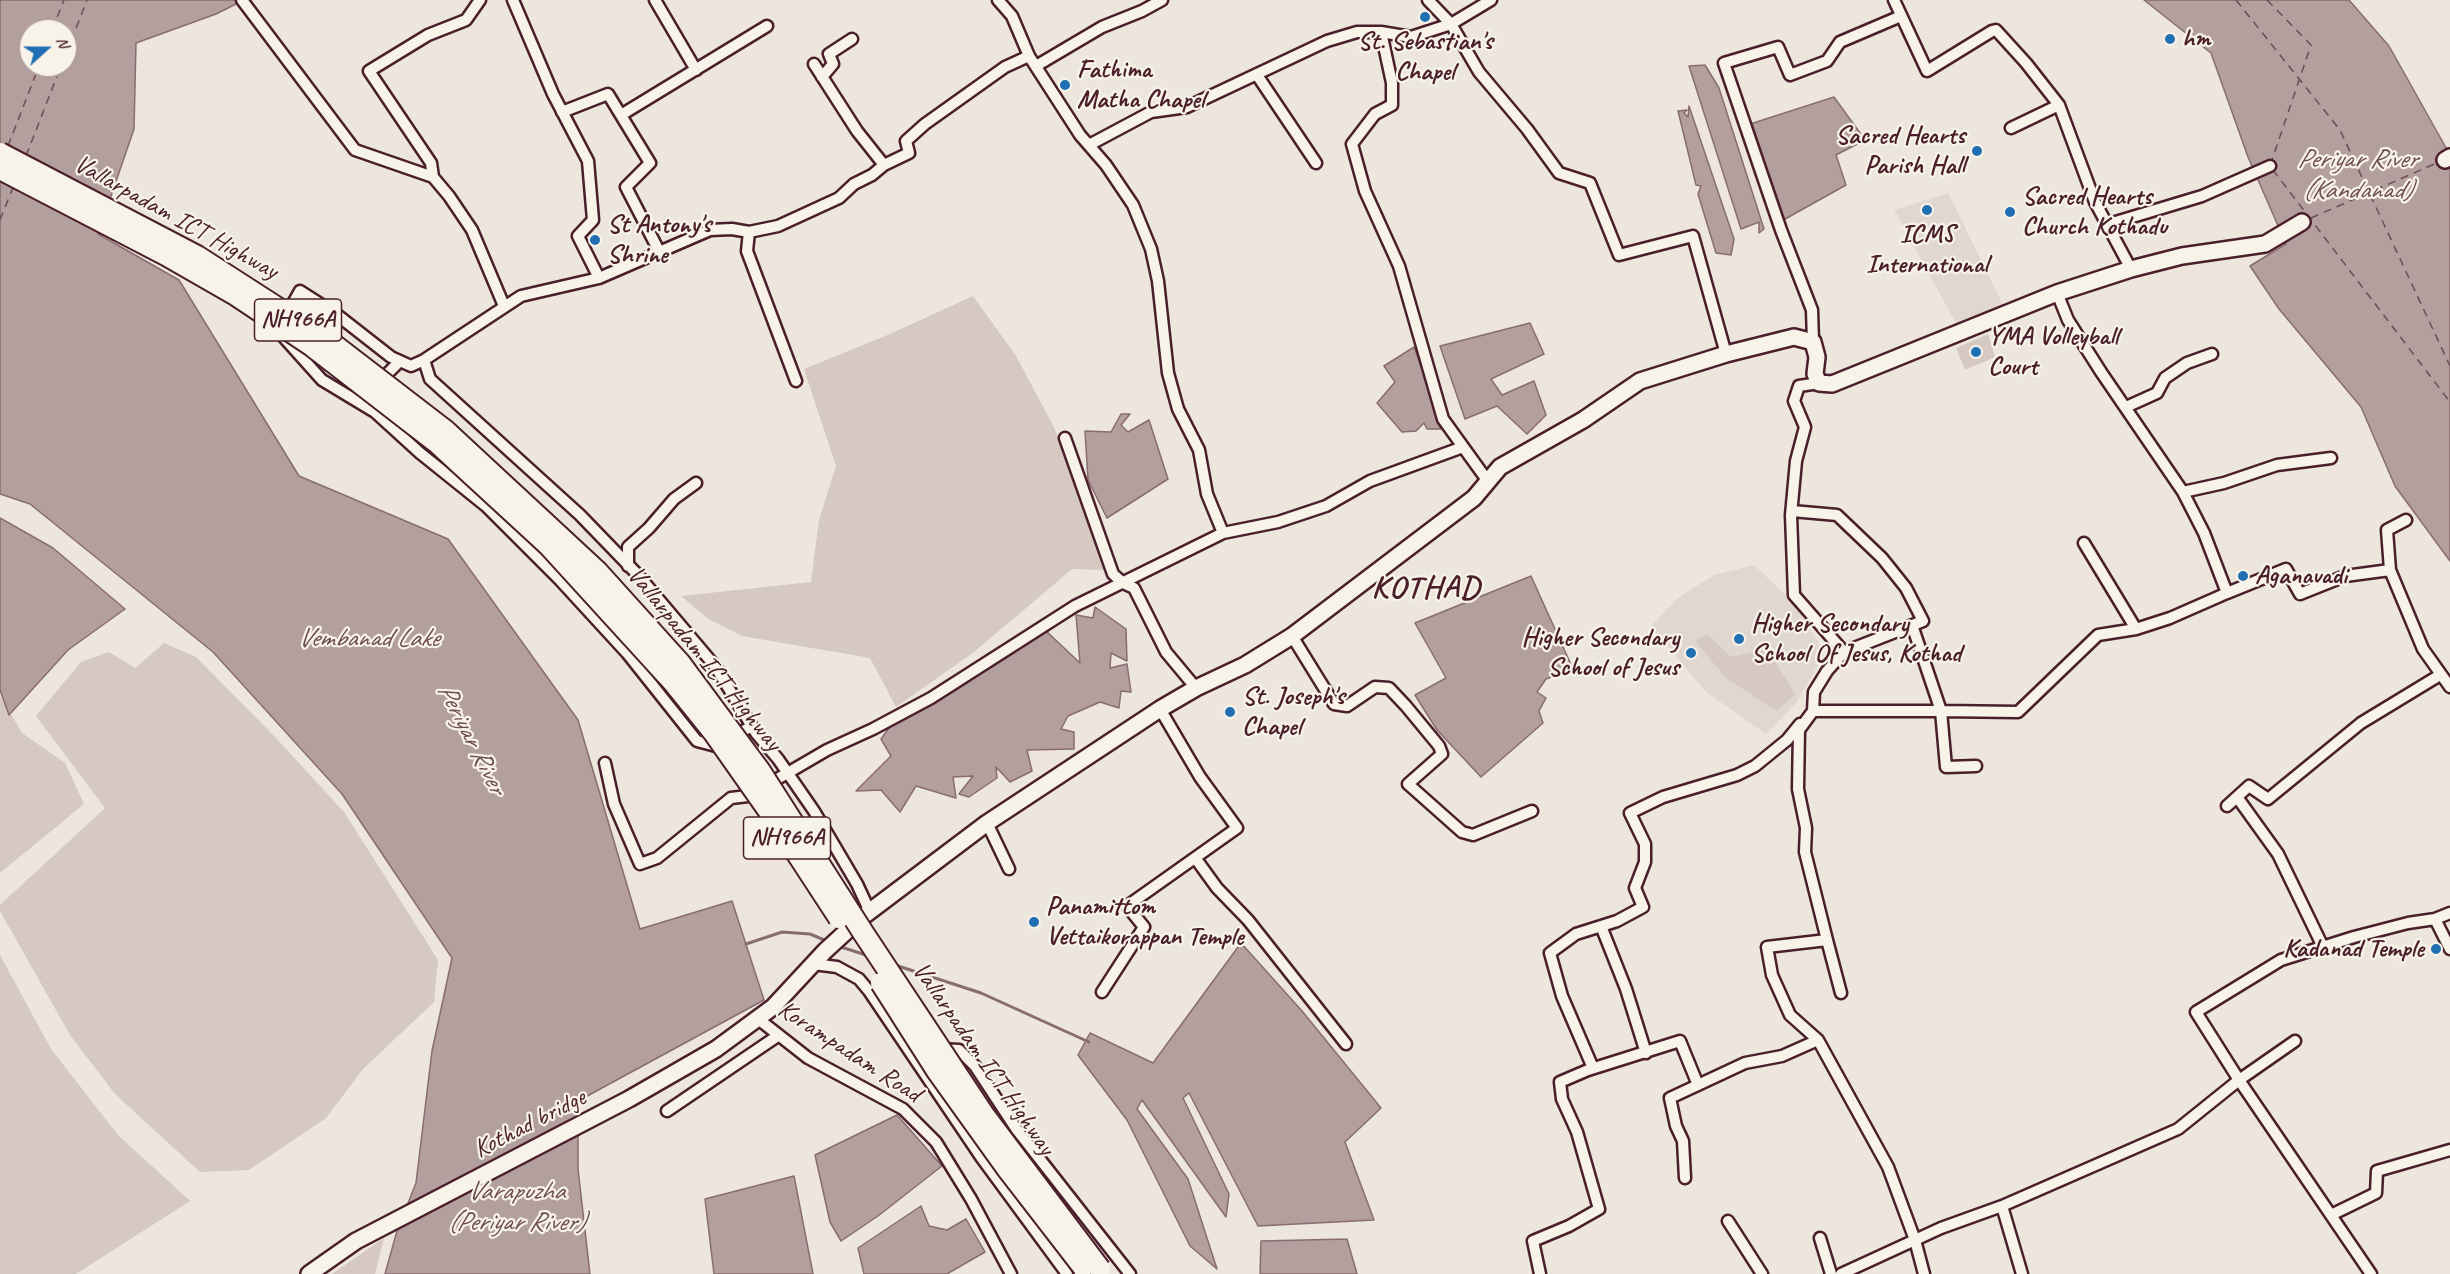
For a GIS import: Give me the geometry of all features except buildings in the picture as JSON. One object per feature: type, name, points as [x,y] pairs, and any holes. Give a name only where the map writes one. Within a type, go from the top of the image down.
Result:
[{"type":"highway","name":"Vallarpadam ICT Highway","points":[[0,153],[197,256],[329,341],[446,431],[597,571],[680,663],[760,771],[984,1115],[1094,1271]]},
{"type":"highway","name":"Vallarpadam ICT Highway","points":[[0,169],[166,255],[234,294],[302,339],[436,442],[549,546],[622,624],[714,733],[773,817],[937,1071],[1008,1170],[1094,1271]]},
{"type":"main road","points":[[1813,342],[1817,357],[1815,374],[1819,383],[1832,384],[2057,293],[2131,269],[2182,256],[2265,244],[2302,222]]},
{"type":"main road","name":"Kothad bridge","points":[[309,1274],[356,1241],[629,1099],[716,1048],[773,1007],[825,951],[865,915],[987,823],[1160,709],[1196,688],[1245,665],[1292,636],[1474,498],[1500,466],[1583,420],[1640,381],[1726,354],[1794,337],[1813,342]]},
{"type":"street","points":[[242,0],[355,150],[433,177]]},
{"type":"street","points":[[480,0],[466,20],[428,35],[369,71],[431,163],[433,177],[472,230],[504,306]]},
{"type":"street","points":[[513,0],[562,112],[588,162],[593,220],[578,236],[599,278]]},
{"type":"street","points":[[655,0],[696,70]]},
{"type":"street","points":[[998,0],[1012,16],[1029,56],[1133,205],[1151,249],[1158,281],[1168,373],[1178,409],[1199,450],[1207,494],[1223,533]]},
{"type":"street","points":[[1036,66],[1102,27],[1143,11],[1162,0]]},
{"type":"street","points":[[1428,0],[1451,24],[1479,72],[1514,112],[1559,173],[1590,183],[1619,255],[1693,236],[1726,354]]},
{"type":"street","points":[[1089,145],[1150,112],[1187,107],[1238,81],[1257,75],[1328,42],[1357,32],[1381,32],[1411,37],[1451,24],[1491,0]]},
{"type":"street","points":[[1894,0],[1927,71],[1996,30],[2026,63],[2059,105],[2095,202],[2109,224],[2131,269]]},
{"type":"street","points":[[1813,342],[1812,310],[1781,230],[1724,63],[1778,47],[1790,75],[1827,61],[1840,42],[1901,16]]},
{"type":"street","points":[[621,115],[766,26]]},
{"type":"street","points":[[1381,32],[1392,83],[1392,105],[1375,114],[1352,144],[1365,191],[1399,266],[1443,419],[1487,480]]},
{"type":"street","points":[[822,77],[833,64],[829,54],[852,39]]},
{"type":"street","points":[[752,726],[716,746],[697,741],[627,653],[486,506],[420,453],[375,412],[322,380],[278,331],[300,291],[400,361],[411,366],[424,360],[521,296],[599,278],[710,230],[732,229],[749,232],[778,226],[839,198],[854,184],[872,175],[884,165],[909,153],[906,141],[925,124],[1005,67],[1029,56]]},
{"type":"street","points":[[814,64],[857,131],[884,165]]},
{"type":"street","points":[[1257,75],[1316,163]]},
{"type":"street","points":[[562,112],[608,94],[650,163],[626,187],[660,253]]},
{"type":"street","points":[[2011,128],[2059,105]]},
{"type":"street","points":[[2109,224],[2130,220],[2202,196],[2270,166]]},
{"type":"street","points":[[749,232],[747,252],[796,381]]},
{"type":"street","points":[[2057,293],[2068,320],[2183,492],[2204,533],[2227,593]]},
{"type":"street","points":[[2126,407],[2157,393],[2165,378],[2187,363],[2212,354]]},
{"type":"street","points":[[424,360],[430,379],[580,515],[716,666],[752,726],[788,773],[844,861],[865,915]]},
{"type":"street","points":[[358,402],[400,361]]},
{"type":"street","points":[[1819,383],[1799,386],[1794,401],[1805,427],[1797,461],[1792,511],[1794,596],[1844,652]]},
{"type":"street","points":[[1065,438],[1113,574],[1123,584],[1134,588],[1166,652],[1196,688]]},
{"type":"street","points":[[605,763],[614,804],[640,864],[657,858],[731,798],[748,796],[931,698],[1076,606],[1223,533],[1278,522],[1326,506],[1370,481],[1462,447]]},
{"type":"street","points":[[2183,492],[2224,483],[2277,465],[2331,458]]},
{"type":"street","points":[[628,566],[628,547],[649,528],[674,499],[696,483]]},
{"type":"street","points":[[1593,1068],[1562,996],[1551,953],[1576,934],[1601,926],[1643,907],[1635,888],[1646,862],[1645,844],[1630,813],[1663,797],[1737,775],[1755,766],[1787,740],[1813,711],[1815,692],[1827,671],[1844,652],[1923,621],[1906,588],[1882,558],[1837,515],[1792,511]]},
{"type":"street","points":[[2406,520],[2387,530],[2390,570],[2423,649],[2450,687]]},
{"type":"street","points":[[2084,543],[2136,629]]},
{"type":"street","points":[[1813,711],[2018,712],[2098,635],[2136,629],[2170,618],[2286,569],[2300,594],[2345,576],[2390,570]]},
{"type":"street","points":[[1912,625],[1941,711],[1946,767],[1976,766]]},
{"type":"street","points":[[1292,636],[1334,704],[1347,706],[1375,687],[1389,688],[1406,706],[1439,746],[1442,754],[1408,784],[1462,832],[1473,835],[1532,811]]},
{"type":"street","points":[[2227,806],[2249,786],[2268,799],[2361,723],[2440,675]]},
{"type":"street","points":[[1102,992],[1144,927],[1127,906],[1196,860],[1237,828],[1200,777],[1160,709]]},
{"type":"street","points":[[1800,724],[1798,789],[1806,828],[1804,852],[1841,993]]},
{"type":"street","points":[[2237,797],[2278,854],[2323,946]]},
{"type":"street","points":[[987,823],[1009,868]]},
{"type":"street","points":[[1196,860],[1217,888],[1248,920],[1346,1044]]},
{"type":"street","points":[[2372,1274],[2196,1012],[2281,960],[2323,946],[2408,923],[2435,920],[2450,914]]},
{"type":"street","points":[[2435,920],[2450,949]]},
{"type":"street","points":[[1601,926],[1626,989],[1646,1053]]},
{"type":"street","points":[[1827,940],[1767,947],[1772,975],[1790,1015],[1818,1040],[1888,1167],[1915,1240],[1924,1274]]},
{"type":"street","points":[[813,964],[837,967],[859,979],[981,1157],[1067,1274]]},
{"type":"street","name":"Korampadam Road","points":[[758,1018],[808,1058],[903,1109],[936,1142],[971,1199],[1011,1274]]},
{"type":"street","points":[[667,1111],[779,1035]]},
{"type":"street","points":[[1685,1178],[1683,1141],[1676,1126],[1670,1098],[1745,1063],[1782,1056],[1818,1040]]},
{"type":"street","points":[[1540,1274],[1533,1242],[1599,1209],[1577,1132],[1562,1100],[1560,1082],[1593,1068],[1680,1041],[1698,1085]]},
{"type":"street","points":[[1841,1274],[1915,1240],[2002,1206],[2178,1129],[2240,1080],[2295,1041]]},
{"type":"street","points":[[914,1058],[935,1049],[959,1050],[975,1066],[1017,1130],[1130,1274]]},
{"type":"street","points":[[2331,1215],[2376,1193],[2377,1171],[2450,1150]]},
{"type":"street","points":[[2002,1206],[2022,1274]]},
{"type":"street","points":[[1728,1221],[1761,1274]]},
{"type":"street","points":[[1820,1238],[1831,1274]]},
{"type":"shaded area","points":[[1948,193],[2003,305],[1958,327],[1894,210]]},
{"type":"shaded area","points":[[973,296],[1016,356],[1054,427],[1105,570],[1072,569],[974,652],[896,707],[870,658],[742,636],[710,620],[681,596],[811,582],[819,520],[836,466],[804,369],[890,334]]},
{"type":"shaded area","name":"YMA Volleyball Court","points":[[1988,334],[1995,357],[1965,370],[1956,348]]},
{"type":"shaded area","name":"Higher Secondary School Of Jesus, Kothad","points":[[1754,565],[1793,602],[1825,653],[1796,703],[1766,734],[1706,692],[1651,626],[1678,598],[1714,575]]},
{"type":"shaded area","points":[[1707,634],[1731,657],[1767,649],[1795,694],[1777,711],[1726,678],[1695,641]]},
{"type":"shaded area","points":[[164,643],[196,657],[276,738],[344,812],[438,960],[434,1002],[363,1069],[326,1118],[249,1170],[200,1172],[115,1094],[70,1035],[0,911],[0,905],[105,808],[36,716],[81,662],[109,652],[135,668]]},
{"type":"shaded area","points":[[0,696],[22,733],[65,763],[84,804],[0,873]]},
{"type":"shaded area","points":[[0,955],[51,1049],[118,1135],[190,1201],[76,1274],[0,1274]]},
{"type":"shaded area","points":[[384,1238],[375,1274],[332,1274]]},
{"type":"water","name":"Vembanad Lake","points":[[0,0],[244,0],[216,14],[136,43],[134,129],[98,234],[179,280],[299,476],[448,539],[578,720],[640,929],[732,901],[764,1000],[578,1101],[578,1169],[590,1274],[385,1274],[397,1231],[416,1183],[432,1051],[452,958],[342,794],[213,652],[30,504],[0,494]]},
{"type":"water","name":"Periyar River (Kandanad)","points":[[2144,0],[2349,0],[2389,46],[2450,155],[2450,561],[2395,486],[2361,407],[2279,309],[2250,266],[2286,244],[2248,157],[2211,53]]},
{"type":"water","points":[[1705,65],[1719,88],[1764,229],[1759,233],[1759,222],[1741,229],[1689,66]]},
{"type":"water","points":[[1834,97],[1865,140],[1836,155],[1846,185],[1778,223],[1741,127]]},
{"type":"water","points":[[1689,106],[1734,239],[1731,255],[1716,253],[1698,194],[1701,186],[1696,185],[1678,111],[1687,110],[1684,113],[1688,117]]},
{"type":"water","points":[[1530,323],[1544,354],[1491,379],[1502,395],[1534,381],[1546,415],[1527,434],[1497,406],[1465,419],[1440,346]]},
{"type":"water","points":[[1414,347],[1441,429],[1427,429],[1424,423],[1416,431],[1402,432],[1377,403],[1395,382],[1384,366]]},
{"type":"water","points":[[1121,414],[1130,414],[1121,425],[1128,432],[1149,420],[1168,479],[1107,518],[1088,480],[1085,431],[1111,432]]},
{"type":"water","points":[[0,518],[53,548],[125,609],[68,650],[9,715],[0,690]]},
{"type":"water","points":[[1531,576],[1573,669],[1546,679],[1537,692],[1546,698],[1539,711],[1543,723],[1481,777],[1437,730],[1415,695],[1446,678],[1415,623]]},
{"type":"water","points":[[1095,607],[1126,629],[1127,661],[1111,653],[1110,668],[1127,664],[1131,692],[1121,691],[1119,708],[1100,702],[1068,716],[1061,729],[1074,732],[1074,749],[1027,750],[1032,771],[1010,782],[996,767],[997,778],[969,797],[959,794],[973,776],[953,777],[956,798],[916,786],[900,812],[881,790],[856,791],[891,756],[881,739],[893,722],[1045,630],[1080,663],[1076,615],[1093,618]]},
{"type":"water","points":[[1241,943],[1302,1011],[1381,1108],[1345,1142],[1374,1220],[1258,1226],[1189,1093],[1183,1098],[1229,1194],[1226,1217],[1142,1100],[1137,1109],[1188,1179],[1217,1269],[1190,1246],[1127,1120],[1078,1055],[1090,1033],[1153,1063]]},
{"type":"water","points":[[897,1115],[942,1166],[878,1216],[841,1241],[830,1222],[815,1155]]},
{"type":"water","points":[[794,1176],[813,1274],[714,1274],[705,1199]]},
{"type":"water","points":[[921,1206],[929,1226],[947,1230],[966,1219],[985,1252],[947,1274],[864,1274],[858,1248]]},
{"type":"water","points":[[1347,1239],[1357,1274],[1260,1274],[1261,1241]]},
{"type":"waterway","points":[[746,944],[782,932],[810,934],[829,942]]},
{"type":"waterway","points":[[838,946],[869,956]]},
{"type":"waterway","points":[[895,965],[981,993],[1089,1042]]},
{"type":"ferry route","points":[[57,18],[64,0]]},
{"type":"ferry route","points":[[78,23],[87,0]]},
{"type":"ferry route","points":[[2236,0],[2340,130],[2450,366]]},
{"type":"ferry route","points":[[2267,0],[2311,45],[2271,163]]},
{"type":"ferry route","points":[[8,146],[34,78]]},
{"type":"ferry route","points":[[26,156],[56,78]]},
{"type":"ferry route","points":[[2311,218],[2439,162]]},
{"type":"ferry route","points":[[2273,170],[2450,402]]},
{"type":"ferry route","points":[[0,220],[14,185]]},
{"type":"place","name":"St. Sebastian's Chapel","points":[[1425,17]]},
{"type":"place","name":"hm","points":[[2170,39]]},
{"type":"place","name":"Fathima Matha Chapel","points":[[1065,85]]},
{"type":"place","name":"Sacred Hearts Parish Hall","points":[[1977,151]]},
{"type":"place","name":"ICMS International","points":[[1927,210]]},
{"type":"place","name":"Sacred Hearts Church Kothadu","points":[[2010,212]]},
{"type":"place","name":"St Antony's Shrine","points":[[595,240]]},
{"type":"place","name":"YMA Volleyball Court","points":[[1976,352]]},
{"type":"place","name":"Aganavadi","points":[[2243,576]]},
{"type":"place","name":"Higher Secondary School Of Jesus, Kothad","points":[[1739,639]]},
{"type":"place","name":"Higher Secondary School of Jesus","points":[[1691,653]]},
{"type":"place","name":"St. Joseph's Chapel","points":[[1230,712]]},
{"type":"place","name":"Panamittom Vettaikorappan Temple","points":[[1034,922]]},
{"type":"place","name":"Kadanad Temple","points":[[2436,949]]},
{"type":"district","name":"KOTHAD","points":[[1426,589]]},
{"type":"water label","name":"Periyar River","points":[[471,739]]},
{"type":"water label","name":"Varapuzha (Periyar River)","points":[[516,1208]]}]
